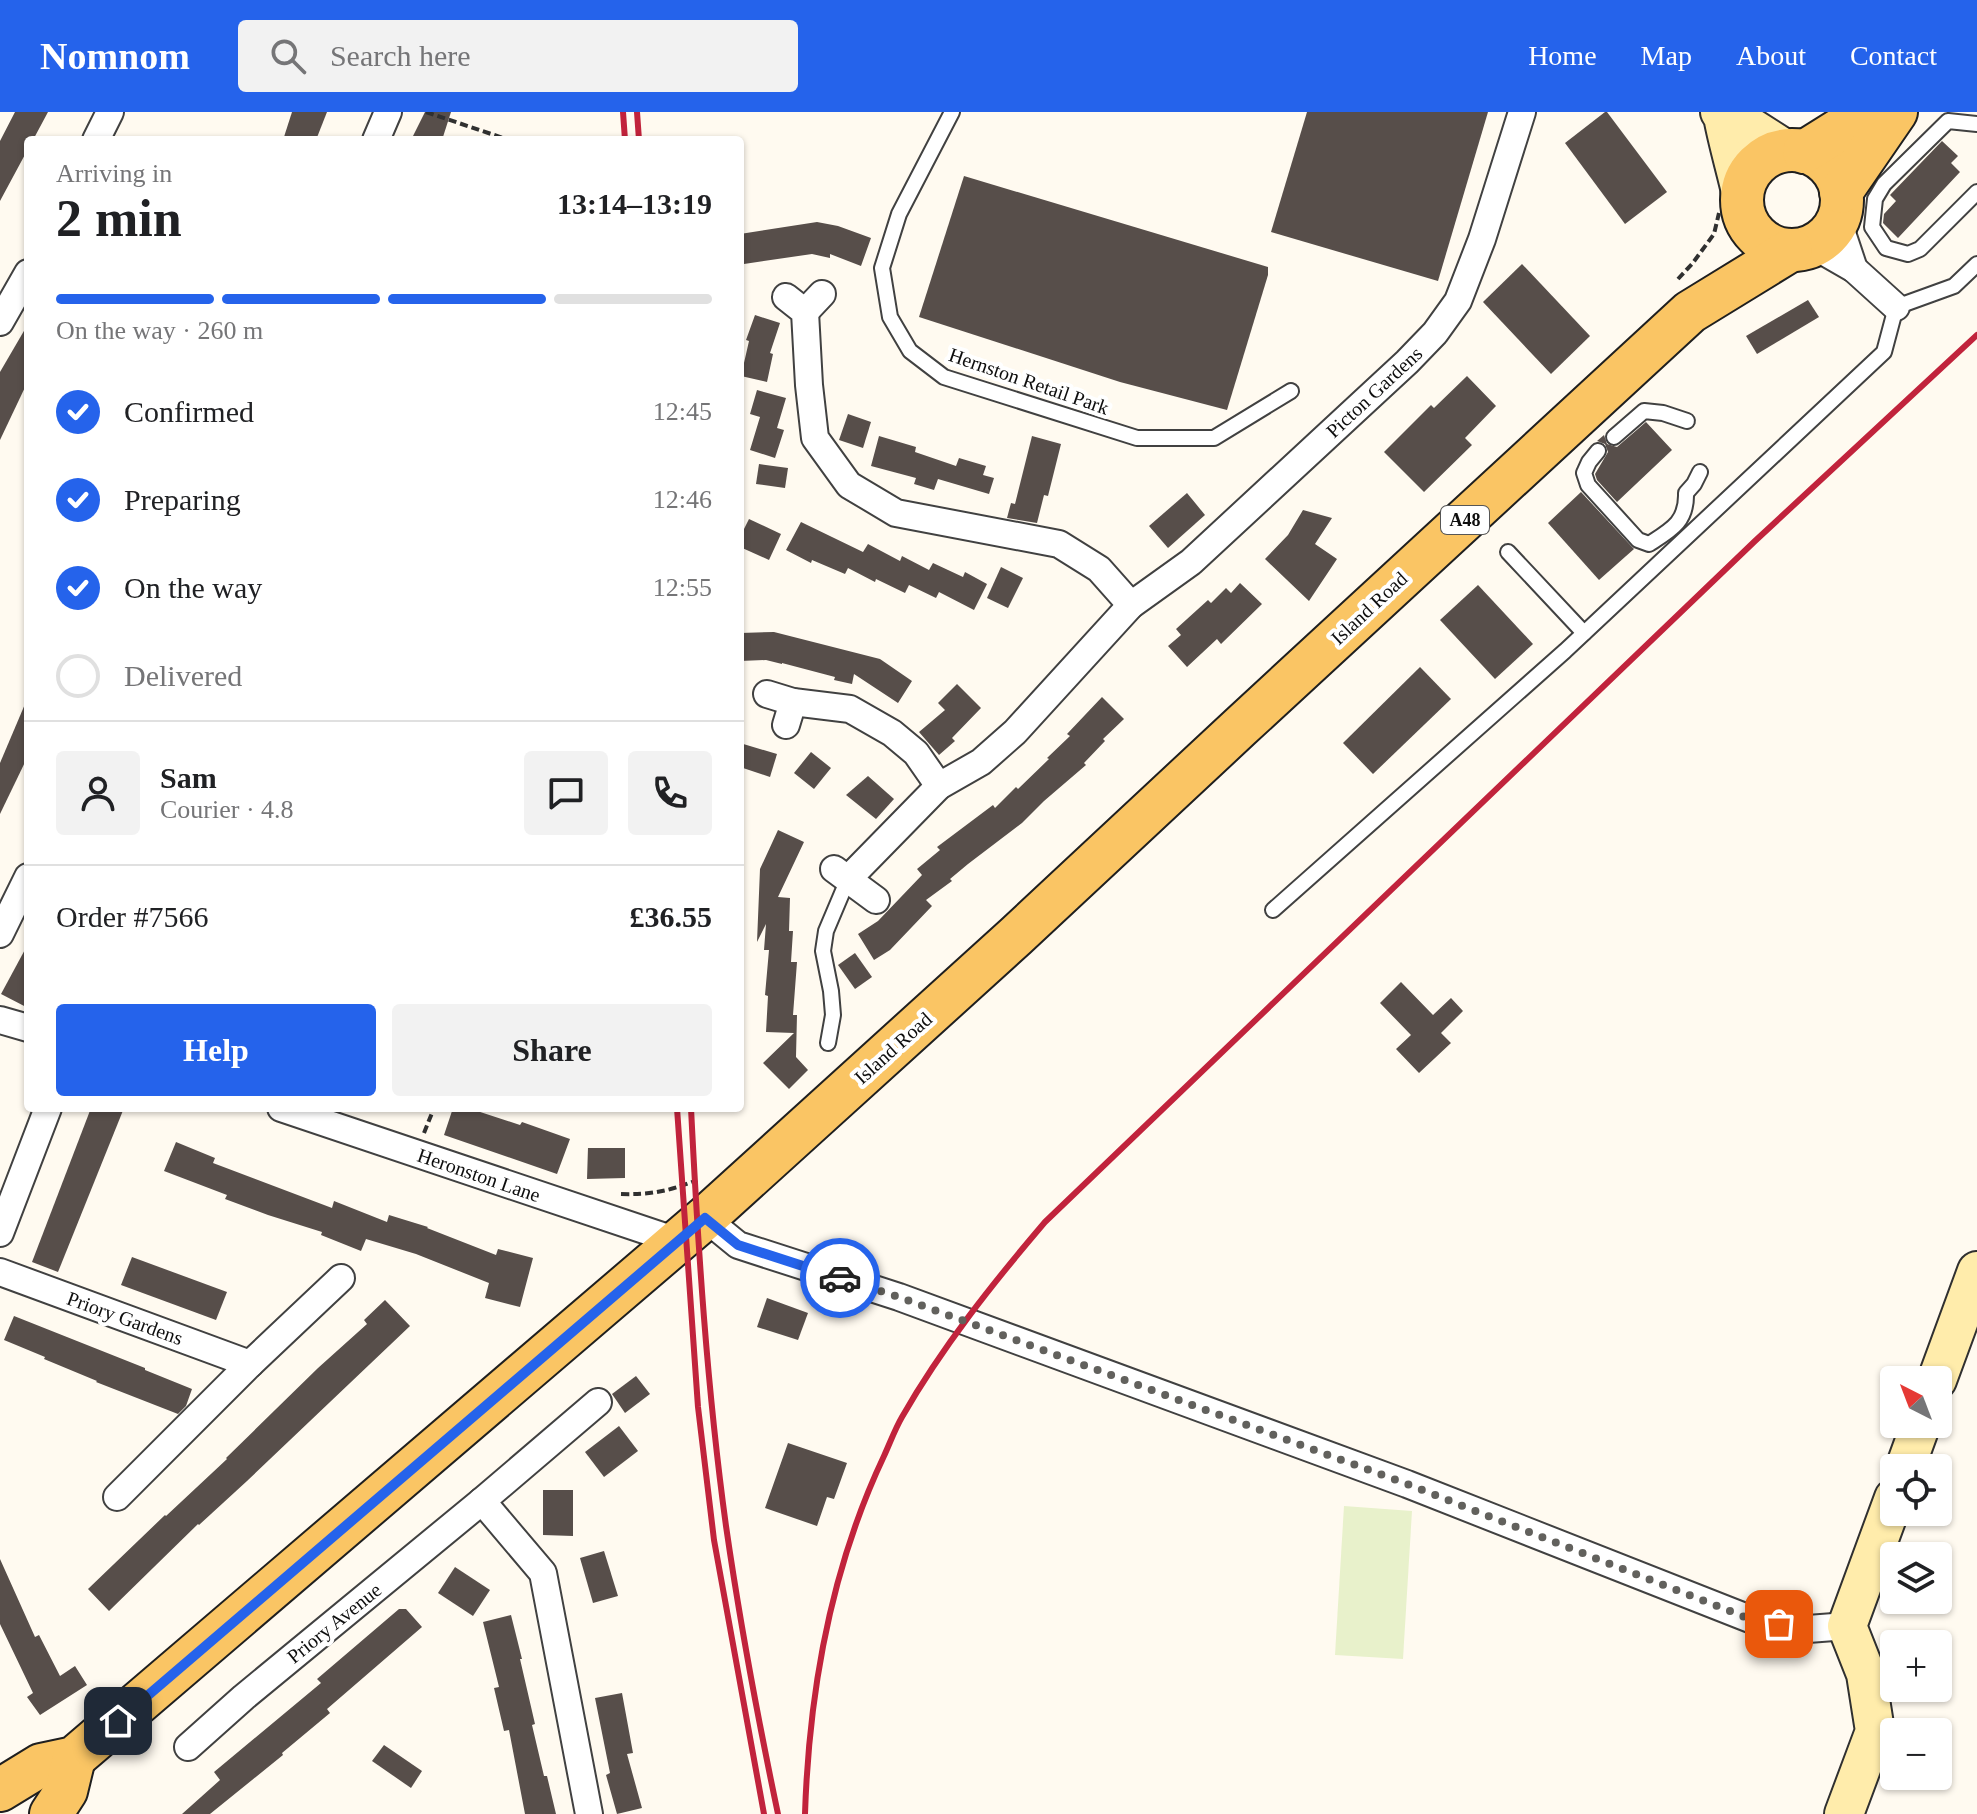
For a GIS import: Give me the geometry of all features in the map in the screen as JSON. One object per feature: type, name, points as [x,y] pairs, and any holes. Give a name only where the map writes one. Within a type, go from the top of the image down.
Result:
[{"type":"main road","name":"A48","points":[[1690,312],[1745,209],[1747,179],[1754,167],[1768,157],[1796,151],[1868,112]]},
{"type":"main road","name":"A48","points":[[1690,312],[1821,227],[1896,112]]},
{"type":"main road","points":[[1745,209],[1761,240],[1774,247],[1821,227],[1836,176],[1825,162],[1796,151]]},
{"type":"main road","name":"Island Road","points":[[0,1793],[41,1765],[74,1758],[691,1229],[1016,936],[1690,312]]},
{"type":"main road","points":[[51,1814],[66,1791],[74,1758]]},
{"type":"main road","points":[[0,1793],[24,1814]]},
{"type":"street","points":[[98,136],[110,112]]},
{"type":"street","points":[[378,136],[388,112]]},
{"type":"street","name":"Picton Gardens","points":[[841,874],[939,786],[981,762],[1015,732],[1131,605],[1191,562],[1435,333],[1458,301],[1482,239],[1522,112]]},
{"type":"street","points":[[1722,114],[1796,151]]},
{"type":"street","points":[[1722,114],[1745,209]]},
{"type":"street","points":[[1821,227],[1854,269],[1896,307]]},
{"type":"street","points":[[0,322],[24,280]]},
{"type":"street","points":[[805,301],[815,438],[849,485],[896,513],[1059,544],[1099,569],[1131,605]]},
{"type":"street","points":[[767,694],[789,713],[850,709],[892,733],[916,753],[939,786]]},
{"type":"street","points":[[841,874],[876,900]]},
{"type":"street","points":[[0,934],[24,885]]},
{"type":"street","points":[[0,1020],[24,1027]]},
{"type":"street","points":[[0,1233],[46,1112]]},
{"type":"street","name":"Heronston Lane","points":[[295,1112],[691,1229],[899,1297],[1393,1479],[1750,1619],[1808,1629],[1847,1626]]},
{"type":"street","points":[[1942,1366],[1977,1271]]},
{"type":"street","name":"Priory Gardens","points":[[0,1272],[250,1364]]},
{"type":"street","points":[[117,1497],[341,1278]]},
{"type":"street","name":"Priory Avenue","points":[[188,1747],[598,1402]]},
{"type":"street","points":[[482,1501],[543,1573],[589,1814]]},
{"type":"street","points":[[1844,1814],[1875,1731],[1866,1674],[1847,1626],[1884,1526]]},
{"type":"lane","name":"Hernston Retail Park","points":[[952,112],[899,214],[882,268],[890,317],[910,351],[944,377],[1137,438],[1214,438],[1291,391]]},
{"type":"lane","points":[[1977,124],[1948,121],[1884,184],[1875,199],[1872,227],[1886,248],[1908,254],[1920,249],[1977,192]]},
{"type":"lane","points":[[1273,910],[1584,633],[1884,352],[1896,307],[1954,286],[1977,264]]},
{"type":"lane","points":[[1614,437],[1644,411],[1687,421]]},
{"type":"lane","points":[[1598,451],[1584,473],[1588,485],[1638,540],[1649,544],[1682,518],[1686,493],[1700,472]]},
{"type":"lane","points":[[1508,552],[1584,633]]},
{"type":"lane","points":[[828,1043],[833,1015],[823,951],[841,874]]},
{"type":"path","points":[[426,112],[497,136]]},
{"type":"green space","points":[[1344,1506],[1412,1511],[1403,1659],[1335,1655]]},
{"type":"building","points":[[15,112],[48,112],[35,136],[24,136],[24,156],[0,201],[0,141]]},
{"type":"building","points":[[292,112],[327,112],[318,136],[284,136]]},
{"type":"building","points":[[425,112],[451,112],[443,136],[413,136]]},
{"type":"building","points":[[1307,112],[1488,112],[1438,281],[1271,232]]},
{"type":"building","points":[[1605,112],[1667,192],[1625,224],[1565,143]]},
{"type":"building","points":[[1942,141],[1958,156],[1951,163],[1960,172],[1898,238],[1883,223],[1884,214],[1896,201],[1890,195]]},
{"type":"building","points":[[964,176],[1268,267],[1227,410],[1120,382],[919,317]]},
{"type":"building","points":[[817,222],[871,238],[861,266],[830,254],[830,258],[812,254],[744,264],[744,233]]},
{"type":"building","points":[[1522,264],[1590,336],[1551,374],[1483,302]]},
{"type":"building","points":[[1808,300],[1819,317],[1757,354],[1746,336]]},
{"type":"building","points":[[755,315],[780,323],[770,353],[773,354],[767,382],[744,377],[749,341],[746,340]]},
{"type":"building","points":[[24,331],[24,389],[0,440],[0,372]]},
{"type":"building","points":[[1467,376],[1496,406],[1465,438],[1472,445],[1424,492],[1384,452],[1431,405],[1434,408]]},
{"type":"building","points":[[757,390],[786,398],[777,428],[784,430],[775,458],[750,450],[760,417],[750,414]]},
{"type":"building","points":[[848,414],[871,422],[863,448],[839,440]]},
{"type":"building","points":[[1646,422],[1672,450],[1617,502],[1595,474],[1608,452],[1605,444],[1597,441],[1604,435],[1607,444],[1617,447]]},
{"type":"building","points":[[879,436],[916,447],[915,452],[956,466],[959,458],[986,466],[983,475],[994,478],[989,494],[938,479],[934,490],[914,484],[916,478],[871,466]]},
{"type":"building","points":[[1032,436],[1061,444],[1048,496],[1044,495],[1037,523],[1007,518],[1011,503],[1015,504]]},
{"type":"building","points":[[759,464],[788,468],[785,488],[756,484]]},
{"type":"building","points":[[1581,492],[1634,549],[1599,580],[1548,523]]},
{"type":"building","points":[[1187,493],[1205,515],[1168,548],[1149,526]]},
{"type":"building","points":[[1303,510],[1332,518],[1315,544],[1337,559],[1309,601],[1265,559],[1288,535]]},
{"type":"building","points":[[749,519],[781,534],[769,560],[744,549],[744,529]]},
{"type":"building","points":[[801,522],[863,552],[868,544],[900,561],[902,556],[929,570],[933,563],[963,577],[965,572],[987,584],[974,610],[939,592],[936,598],[909,585],[905,593],[848,568],[845,574],[812,560],[811,563],[786,550]]},
{"type":"building","points":[[1001,567],[1023,578],[1008,608],[987,598]]},
{"type":"building","points":[[1240,583],[1262,604],[1221,644],[1217,639],[1187,667],[1168,646],[1181,635],[1176,629],[1208,600],[1211,603],[1226,588],[1231,593]]},
{"type":"building","points":[[1478,585],[1533,644],[1495,679],[1440,620]]},
{"type":"building","points":[[774,632],[880,659],[912,681],[898,703],[854,674],[852,684],[782,663],[744,661],[744,633]]},
{"type":"building","points":[[1420,667],[1451,699],[1373,774],[1343,743]]},
{"type":"building","points":[[957,684],[981,708],[952,738],[955,741],[939,755],[919,732],[945,710],[938,703]]},
{"type":"building","points":[[1102,697],[1124,719],[1103,739],[1105,741],[1084,763],[1086,765],[1022,823],[926,900],[932,906],[890,950],[874,960],[858,934],[878,921],[922,875],[917,869],[940,850],[937,847],[993,805],[995,808],[1049,759],[1070,736],[1067,734]]},
{"type":"building","points":[[24,706],[24,764],[0,814],[0,763]]},
{"type":"building","points":[[744,744],[777,754],[770,777],[744,768]]},
{"type":"building","points":[[811,752],[831,768],[814,789],[794,773]]},
{"type":"building","points":[[868,776],[894,799],[876,819],[846,795]]},
{"type":"building","points":[[778,830],[804,842],[778,897],[790,898],[789,931],[793,931],[791,962],[797,962],[793,1015],[797,1015],[796,1057],[808,1070],[789,1089],[763,1063],[794,1033],[766,1032],[769,950],[764,950],[766,924],[757,942],[760,869]]},
{"type":"building","points":[[24,951],[24,1006],[1,994]]},
{"type":"building","points":[[855,953],[872,977],[855,989],[838,965]]},
{"type":"building","points":[[1401,982],[1433,1015],[1451,998],[1463,1011],[1441,1033],[1451,1043],[1419,1073],[1396,1049],[1411,1035],[1380,1003]]},
{"type":"building","points":[[89,1112],[122,1112],[58,1272],[32,1262]]},
{"type":"building","points":[[452,1112],[480,1112],[520,1125],[522,1122],[570,1139],[557,1174],[444,1135]]},
{"type":"building","points":[[176,1142],[215,1158],[213,1163],[332,1208],[334,1201],[387,1222],[389,1215],[428,1227],[496,1255],[498,1249],[533,1258],[520,1307],[485,1298],[489,1283],[416,1254],[366,1239],[361,1251],[321,1235],[322,1232],[225,1199],[227,1195],[164,1171]]},
{"type":"building","points":[[588,1148],[625,1148],[625,1178],[587,1179]]},
{"type":"building","points":[[132,1257],[227,1292],[216,1320],[121,1285]]},
{"type":"building","points":[[767,1298],[808,1313],[798,1340],[757,1327]]},
{"type":"building","points":[[385,1300],[410,1326],[109,1611],[88,1589],[367,1324],[364,1320]]},
{"type":"building","points":[[14,1316],[192,1389],[186,1406],[178,1414],[96,1382],[4,1340]]},
{"type":"building","points":[[636,1376],[650,1394],[625,1413],[612,1394]]},
{"type":"building","points":[[619,1426],[638,1451],[604,1477],[585,1452]]},
{"type":"building","points":[[788,1443],[847,1463],[834,1499],[827,1497],[817,1526],[765,1508]]},
{"type":"building","points":[[543,1490],[573,1490],[573,1536],[543,1535]]},
{"type":"building","points":[[604,1551],[618,1596],[593,1603],[580,1558]]},
{"type":"building","points":[[0,1559],[35,1637],[39,1635],[60,1676],[75,1666],[87,1685],[40,1715],[27,1697],[33,1693],[0,1624]]},
{"type":"building","points":[[455,1567],[490,1590],[473,1616],[438,1593]]},
{"type":"building","points":[[399,1609],[406,1609],[422,1627],[327,1709],[330,1713],[283,1755],[210,1814],[182,1814],[220,1780],[214,1772],[321,1683],[317,1679]]},
{"type":"building","points":[[511,1615],[535,1724],[532,1725],[556,1814],[525,1814],[509,1730],[504,1731],[494,1688],[499,1687],[483,1622]]},
{"type":"building","points":[[622,1693],[633,1753],[627,1754],[642,1808],[617,1814],[606,1775],[610,1773],[595,1698]]},
{"type":"building","points":[[384,1745],[422,1771],[411,1788],[372,1761]]},
{"type":"railway","points":[[623,112],[625,136]]},
{"type":"railway","points":[[637,112],[639,136]]},
{"type":"railway","points":[[805,1814],[818,1676],[826,1630],[850,1542],[899,1422],[917,1391],[987,1292],[1045,1222],[1755,541],[1977,335]]},
{"type":"railway","points":[[677,1112],[698,1407],[714,1540],[764,1814]]},
{"type":"railway","points":[[691,1112],[704,1318],[719,1474],[743,1635],[778,1814]]},
{"type":"way so far","points":[[840,1278],[1407,1484],[1750,1619],[1779,1624]]},
{"type":"route","points":[[118,1721],[705,1218],[738,1245],[840,1278]]}]
